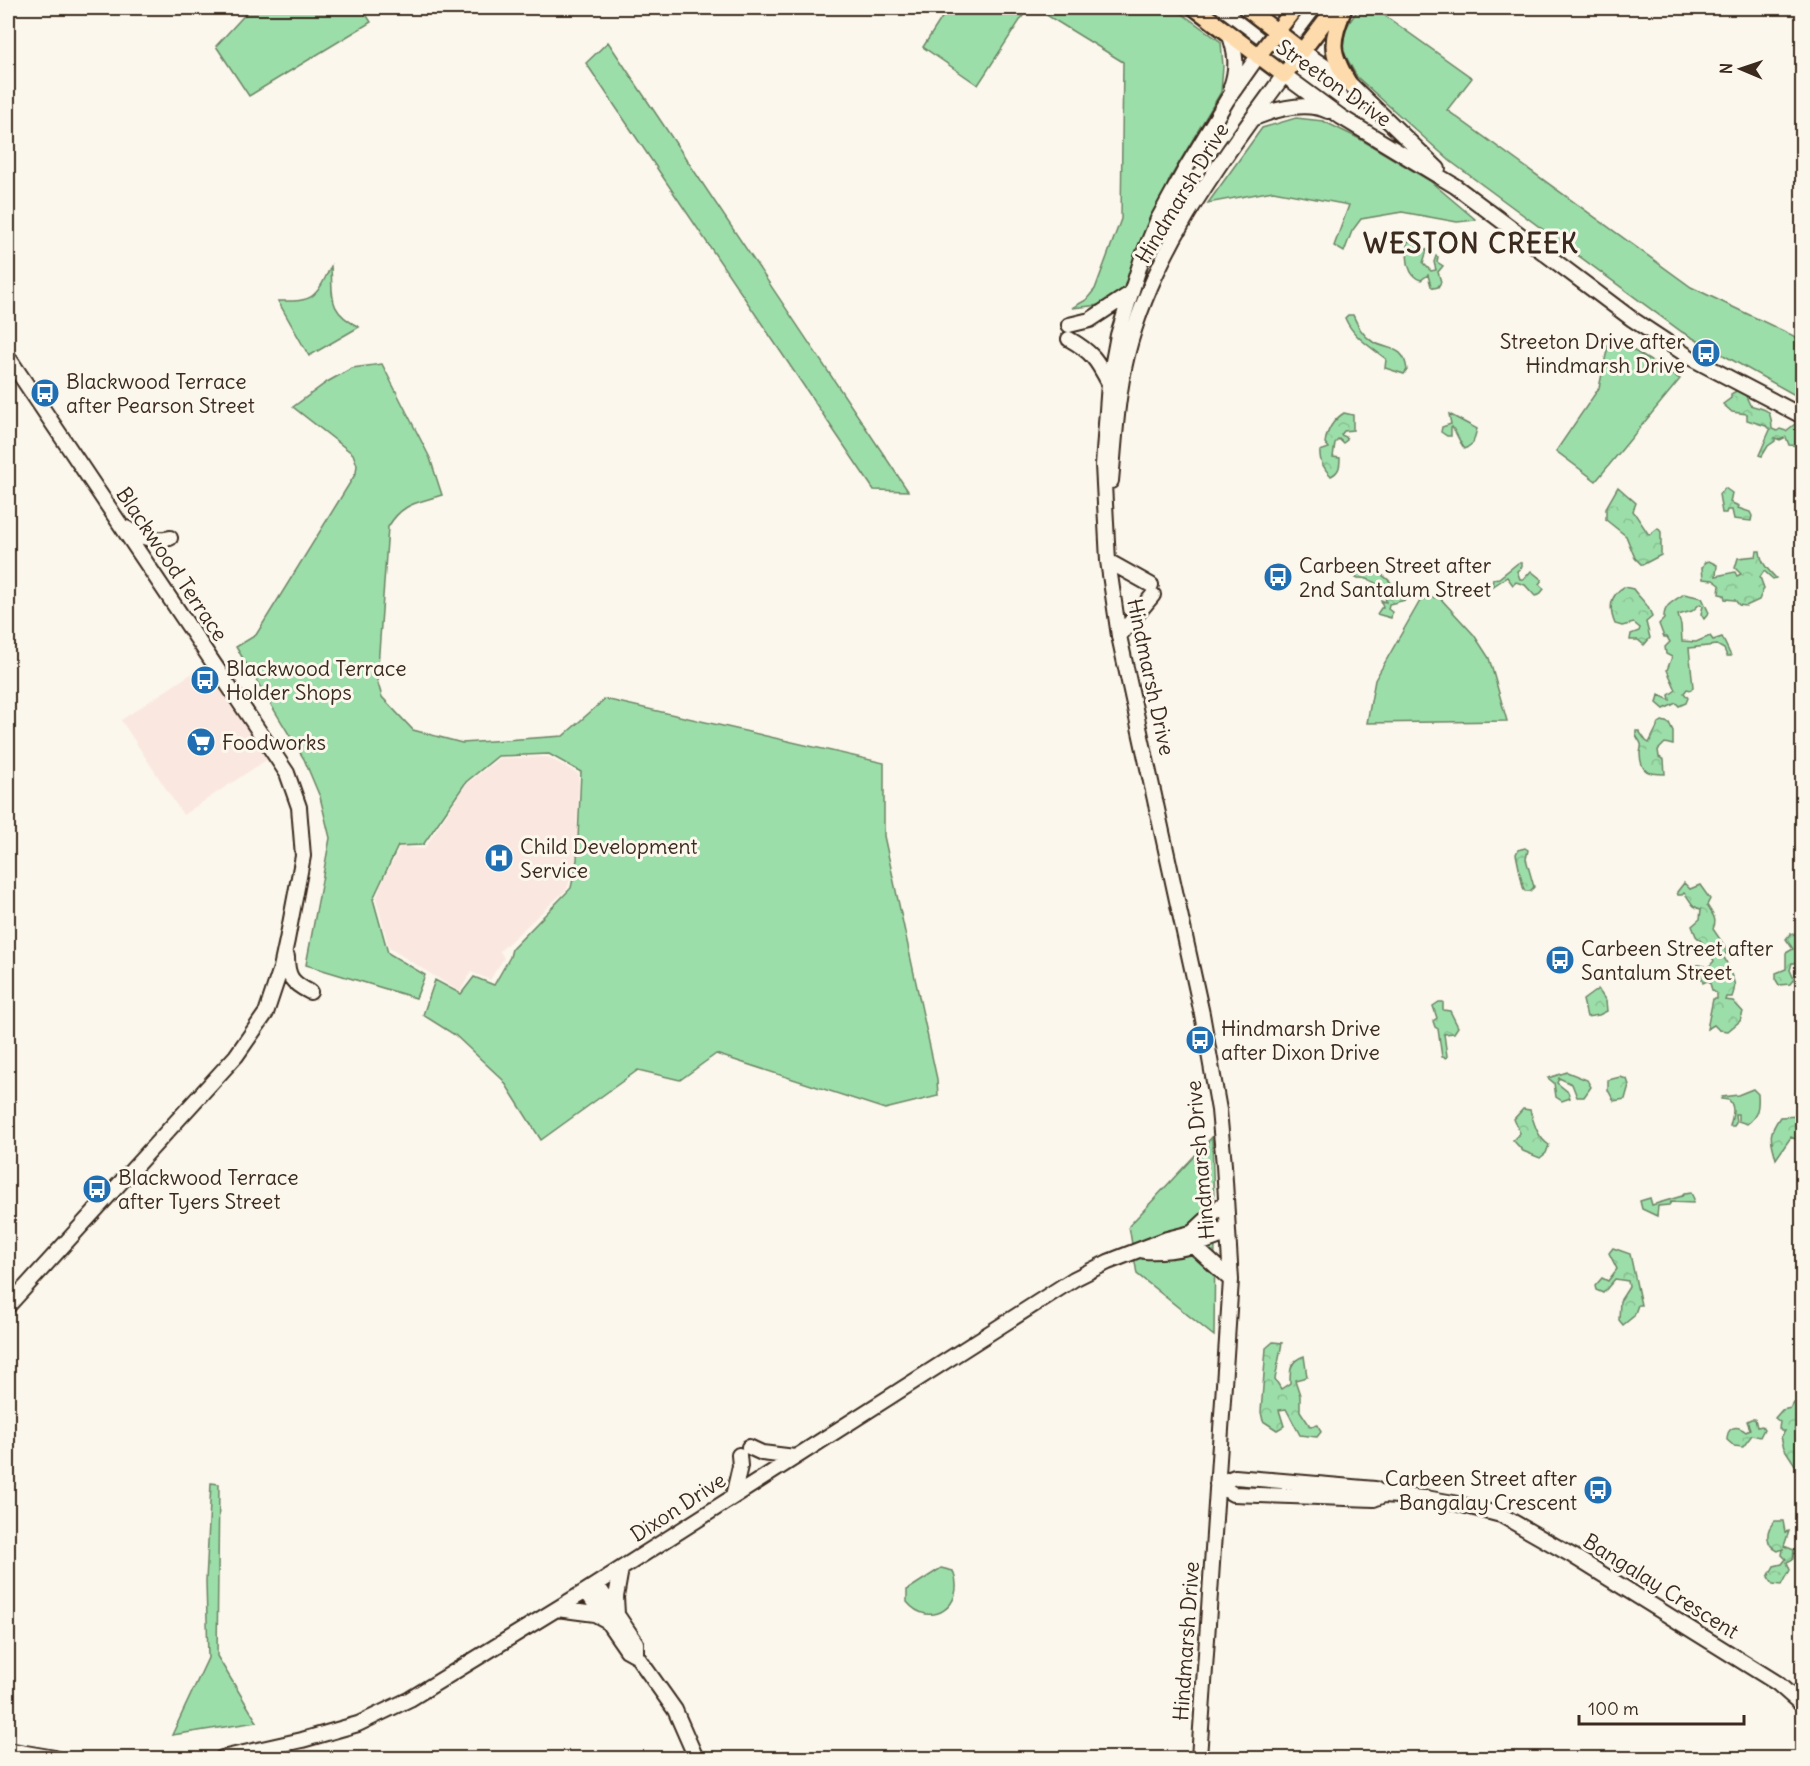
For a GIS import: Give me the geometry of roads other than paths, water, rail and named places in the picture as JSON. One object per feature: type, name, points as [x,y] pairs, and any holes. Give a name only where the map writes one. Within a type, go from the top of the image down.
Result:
[{"type":"main road","name":"Streeton Drive","points":[[1195,8],[1341,117],[1455,186],[1632,319],[1691,358],[1803,416]]},
{"type":"main road","name":"Streeton Drive","points":[[1246,8],[1302,51],[1348,82],[1455,186]]},
{"type":"main road","name":"Hindmarsh Drive","points":[[1199,1758],[1231,1280],[1222,1143],[1210,1053],[1119,636],[1108,561],[1103,465],[1109,383],[1118,335],[1142,258],[1158,219],[1227,100],[1295,8]]},
{"type":"main road","name":"Hindmarsh Drive","points":[[1106,532],[1118,405],[1127,355],[1155,277],[1175,237],[1210,178],[1335,8]]},
{"type":"main road","points":[[1344,8],[1334,34],[1333,48],[1337,63],[1348,82]]},
{"type":"main road","points":[[1227,100],[1236,72],[1234,48],[1229,33]]},
{"type":"main road","points":[[1252,119],[1275,110],[1294,108],[1320,108],[1341,117]]},
{"type":"main road","points":[[1109,383],[1088,350],[1069,332],[1131,293]]},
{"type":"main road","name":"Blackwood Terrace","points":[[8,357],[287,773],[295,791],[302,821],[303,856],[287,940],[266,1013],[236,1056],[8,1306]]},
{"type":"main road","points":[[121,525],[141,537],[153,540],[170,538]]},
{"type":"main road","points":[[1108,561],[1152,590],[1119,636]]},
{"type":"main road","points":[[287,940],[287,969],[296,985],[310,992]]},
{"type":"main road","points":[[1194,1231],[1226,1201]]},
{"type":"main road","name":"Dixon Drive","points":[[222,1758],[302,1740],[358,1724],[386,1711],[468,1665],[591,1588],[1074,1279],[1107,1262],[1167,1239],[1210,1228],[1228,1233]]},
{"type":"main road","name":"Dixon Drive","points":[[1138,1251],[1161,1252],[1195,1247],[1228,1233]]},
{"type":"main road","points":[[1195,1247],[1231,1280]]},
{"type":"main road","points":[[733,1496],[744,1451],[795,1457]]},
{"type":"main road","name":"Bangalay Crescent","points":[[1217,1484],[1233,1494],[1374,1499],[1384,1495],[1426,1498],[1501,1515],[1581,1561],[1777,1683],[1803,1705]]},
{"type":"main road","points":[[612,1618],[621,1569]]},
{"type":"main road","points":[[591,1588],[612,1618],[627,1650],[636,1655],[675,1710],[696,1758]]},
{"type":"main road","points":[[557,1609],[612,1618]]},
{"type":"main road","points":[[8,1750],[55,1758]]},
{"type":"place","name":"Streeton Drive after Hindmarsh Drive","points":[[1706,353]]},
{"type":"place","name":"Blackwood Terrace after Pearson Street","points":[[45,393]]},
{"type":"place","name":"Carbeen Street after 2nd Santalum Street","points":[[1278,577]]},
{"type":"place","name":"Blackwood Terrace Holder Shops","points":[[205,680]]},
{"type":"place","name":"Foodworks","points":[[201,742]]},
{"type":"place","name":"Child Development Service","points":[[499,858]]},
{"type":"place","name":"Carbeen Street after Santalum Street","points":[[1560,960]]},
{"type":"place","name":"Hindmarsh Drive after Dixon Drive","points":[[1200,1040]]},
{"type":"place","name":"Blackwood Terrace after Tyers Street","points":[[97,1189]]},
{"type":"place","name":"Carbeen Street after Bangalay Crescent","points":[[1598,1490]]},
{"type":"district","name":"WESTON CREEK","points":[[1471,243]]}]
